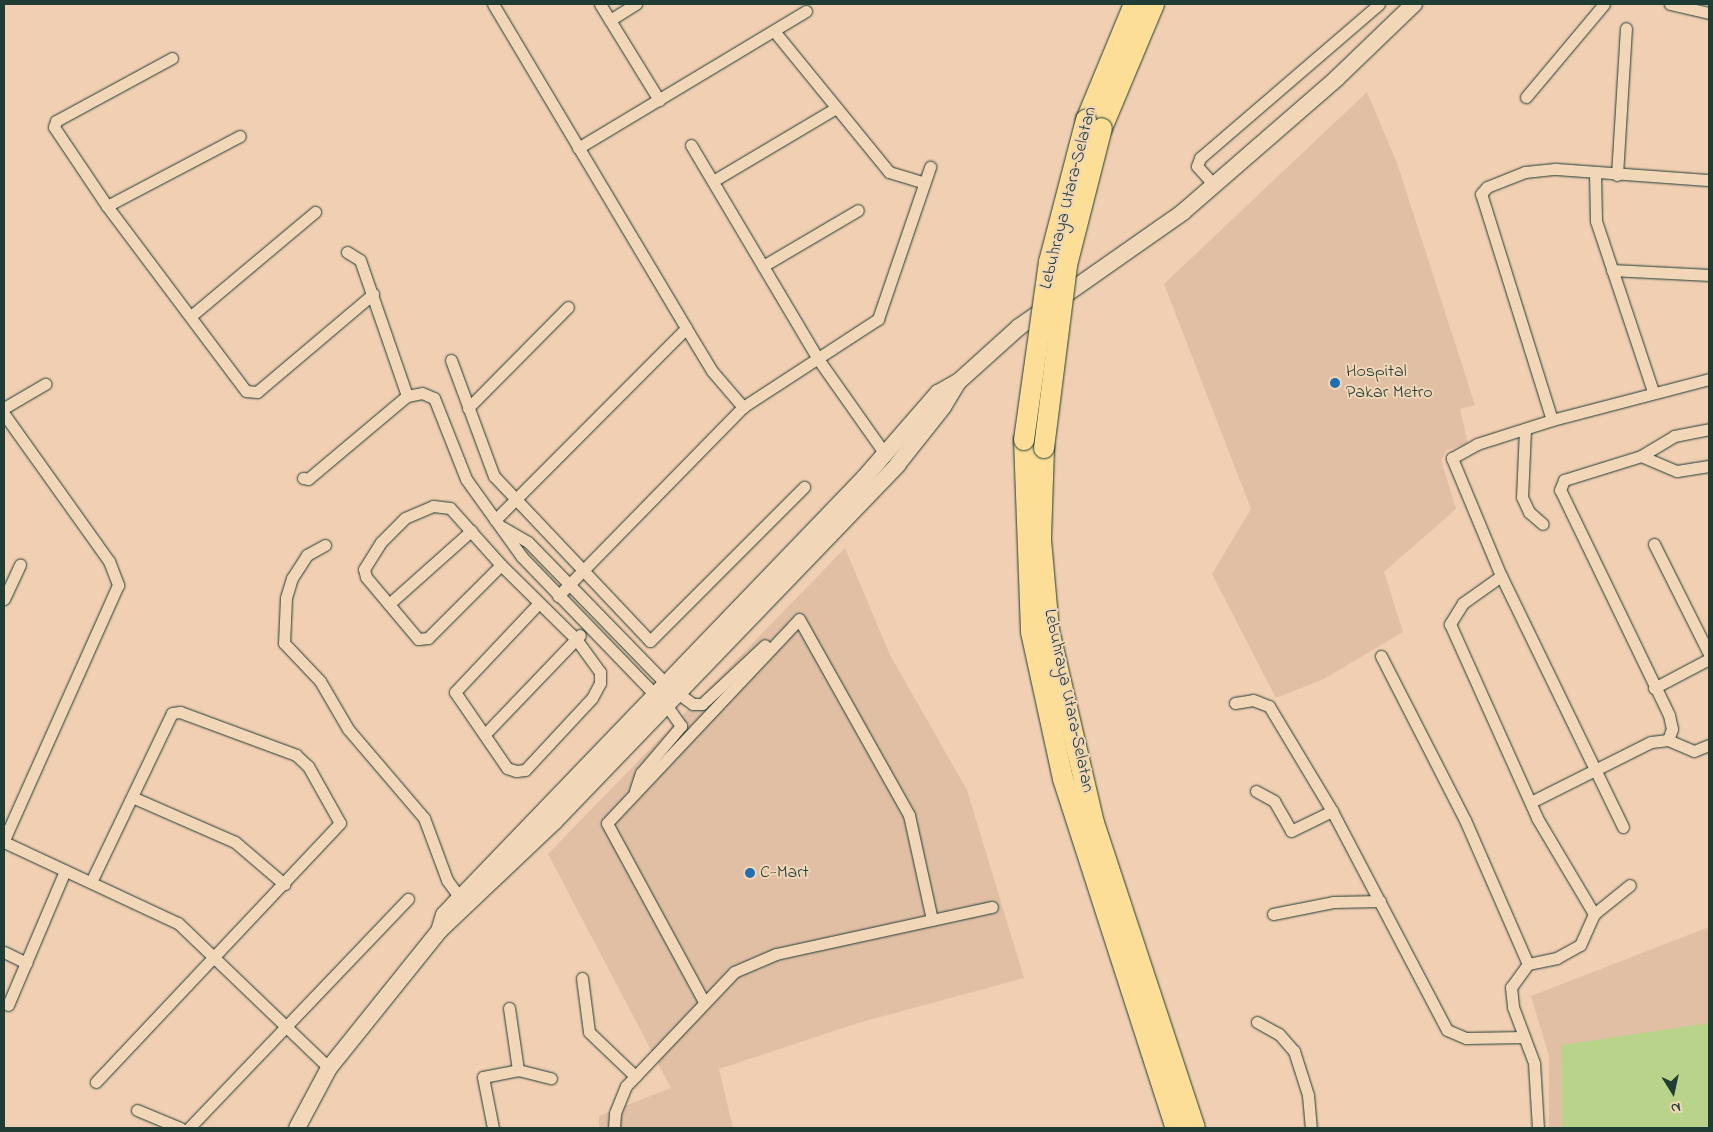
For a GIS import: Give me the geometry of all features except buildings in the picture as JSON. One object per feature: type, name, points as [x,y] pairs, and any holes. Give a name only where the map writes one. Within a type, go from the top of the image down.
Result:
[{"type":"highway","name":"Lebuhraya Utara–Selatan","points":[[1134,4],[1049,262],[1024,440],[1031,632],[1063,779],[1176,1128]]},
{"type":"highway","name":"Lebuhraya Utara–Selatan","points":[[1154,4],[1094,124],[1067,265],[1044,448],[1041,540],[1052,640],[1094,822],[1195,1128]]},
{"type":"main road","points":[[297,1128],[330,1068],[439,931],[667,695],[938,393],[958,382],[1019,327],[1150,237],[1214,185],[1414,4]]},
{"type":"main road","points":[[439,931],[444,915],[460,898],[667,695],[897,464],[943,407],[958,382]]},
{"type":"street","points":[[494,4],[686,328],[743,407]]},
{"type":"street","points":[[600,4],[659,100]]},
{"type":"street","points":[[610,20],[636,4]]},
{"type":"street","points":[[1214,185],[1197,166],[1200,158],[1334,45],[1379,4]]},
{"type":"street","points":[[1526,97],[1604,4]]},
{"type":"street","points":[[1670,4],[1709,13]]},
{"type":"street","points":[[578,148],[806,11]]},
{"type":"street","points":[[1617,175],[1626,28]]},
{"type":"street","points":[[774,31],[889,172],[924,183]]},
{"type":"street","points":[[172,58],[56,121],[56,133],[107,206],[250,393],[373,294]]},
{"type":"street","points":[[713,181],[836,108]]},
{"type":"street","points":[[107,206],[240,136]]},
{"type":"street","points":[[692,145],[818,359],[885,454]]},
{"type":"street","points":[[558,596],[743,407],[870,327],[884,309],[930,168]]},
{"type":"street","points":[[1552,420],[1481,194],[1487,187],[1525,172],[1595,173],[1709,180],[1709,173]]},
{"type":"street","points":[[1595,173],[1593,210],[1653,391]]},
{"type":"street","points":[[763,266],[858,210]]},
{"type":"street","points":[[191,316],[315,212]]},
{"type":"street","points":[[347,252],[360,260],[407,396]]},
{"type":"street","points":[[1612,270],[1709,275]]},
{"type":"street","points":[[468,408],[568,308]]},
{"type":"street","points":[[498,523],[517,500],[686,328]]},
{"type":"street","points":[[451,360],[494,476],[650,641],[804,487]]},
{"type":"street","points":[[1623,827],[1593,771],[1502,576],[1452,458],[1456,452],[1552,420],[1653,391],[1709,379]]},
{"type":"street","points":[[4,408],[45,384]]},
{"type":"street","points":[[303,478],[308,479],[407,396],[422,393],[434,398],[466,480],[522,557],[588,627],[667,695],[693,704],[702,704],[768,642],[783,636]]},
{"type":"street","points":[[4,414],[109,561],[118,585],[4,841],[178,923],[330,1068]]},
{"type":"street","points":[[1525,429],[1524,506],[1544,524]]},
{"type":"street","points":[[1668,740],[1672,722],[1560,490],[1564,480],[1641,456],[1674,436],[1709,429]]},
{"type":"street","points":[[1641,456],[1678,471],[1709,466]]},
{"type":"street","points":[[501,565],[425,640],[414,636],[366,577],[364,569],[381,542],[405,518],[440,506],[450,508],[501,565],[576,639],[600,672],[600,683],[592,698],[525,770],[507,768],[455,689],[539,603]]},
{"type":"street","points":[[498,523],[528,542],[667,695],[681,726],[641,773],[634,795]]},
{"type":"street","points":[[389,604],[471,531]]},
{"type":"street","points":[[1654,544],[1709,654]]},
{"type":"street","points":[[325,545],[307,555],[292,578],[286,598],[284,642],[320,680],[348,729],[424,818],[447,880],[460,898]]},
{"type":"street","points":[[4,599],[20,564]]},
{"type":"street","points":[[1502,576],[1463,603],[1450,624],[1531,802],[1594,914]]},
{"type":"street","points":[[704,1000],[607,823],[799,619],[905,808],[932,920]]},
{"type":"street","points":[[485,734],[588,627]]},
{"type":"street","points":[[1382,656],[1465,820],[1528,964]]},
{"type":"street","points":[[1654,688],[1709,659]]},
{"type":"street","points":[[1235,703],[1253,700],[1269,706],[1332,811],[1450,1034],[1466,1038],[1524,1037]]},
{"type":"street","points":[[91,882],[172,713],[180,712],[296,755],[308,766],[340,823],[96,1082]]},
{"type":"street","points":[[1531,802],[1651,742],[1668,740],[1688,750],[1709,745]]},
{"type":"street","points":[[1256,791],[1274,801],[1291,831],[1332,811]]},
{"type":"street","points":[[132,797],[235,842],[284,884]]},
{"type":"street","points":[[8,1005],[65,871]]},
{"type":"street","points":[[1538,1128],[1536,1071],[1524,1037],[1511,987],[1528,964],[1557,958],[1580,945],[1594,914],[1630,885]]},
{"type":"street","points":[[189,1128],[408,900]]},
{"type":"street","points":[[1273,914],[1333,902],[1380,901]]},
{"type":"street","points":[[614,1128],[622,1092],[704,1000],[734,972],[776,954],[992,907]]},
{"type":"street","points":[[4,952],[27,963]]},
{"type":"street","points":[[582,978],[589,1032],[635,1076]]},
{"type":"street","points":[[509,1008],[518,1070]]},
{"type":"street","points":[[1257,1022],[1279,1034],[1294,1051],[1308,1095],[1311,1128]]},
{"type":"street","points":[[492,1128],[483,1077],[518,1070],[551,1078]]},
{"type":"street","points":[[137,1110],[180,1128]]},
{"type":"shaded area","name":"Hospital Pakar Metro","points":[[1367,92],[1397,163],[1475,405],[1460,409],[1468,444],[1447,450],[1441,460],[1456,509],[1384,572],[1403,632],[1324,679],[1276,698],[1212,574],[1251,509],[1164,284]]},
{"type":"shaded area","points":[[845,548],[890,655],[967,790],[1024,978],[858,1023],[719,1069],[733,1128],[599,1128],[599,1116],[671,1088],[548,854]]},
{"type":"shaded area","points":[[1709,927],[1709,1128],[1549,1128],[1549,1056],[1531,996]]},
{"type":"green space","points":[[1709,1023],[1709,1128],[1562,1128],[1561,1045]]},
{"type":"place","name":"Hospital Pakar Metro","points":[[1335,383]]},
{"type":"place","name":"C-Mart","points":[[750,873]]}]
